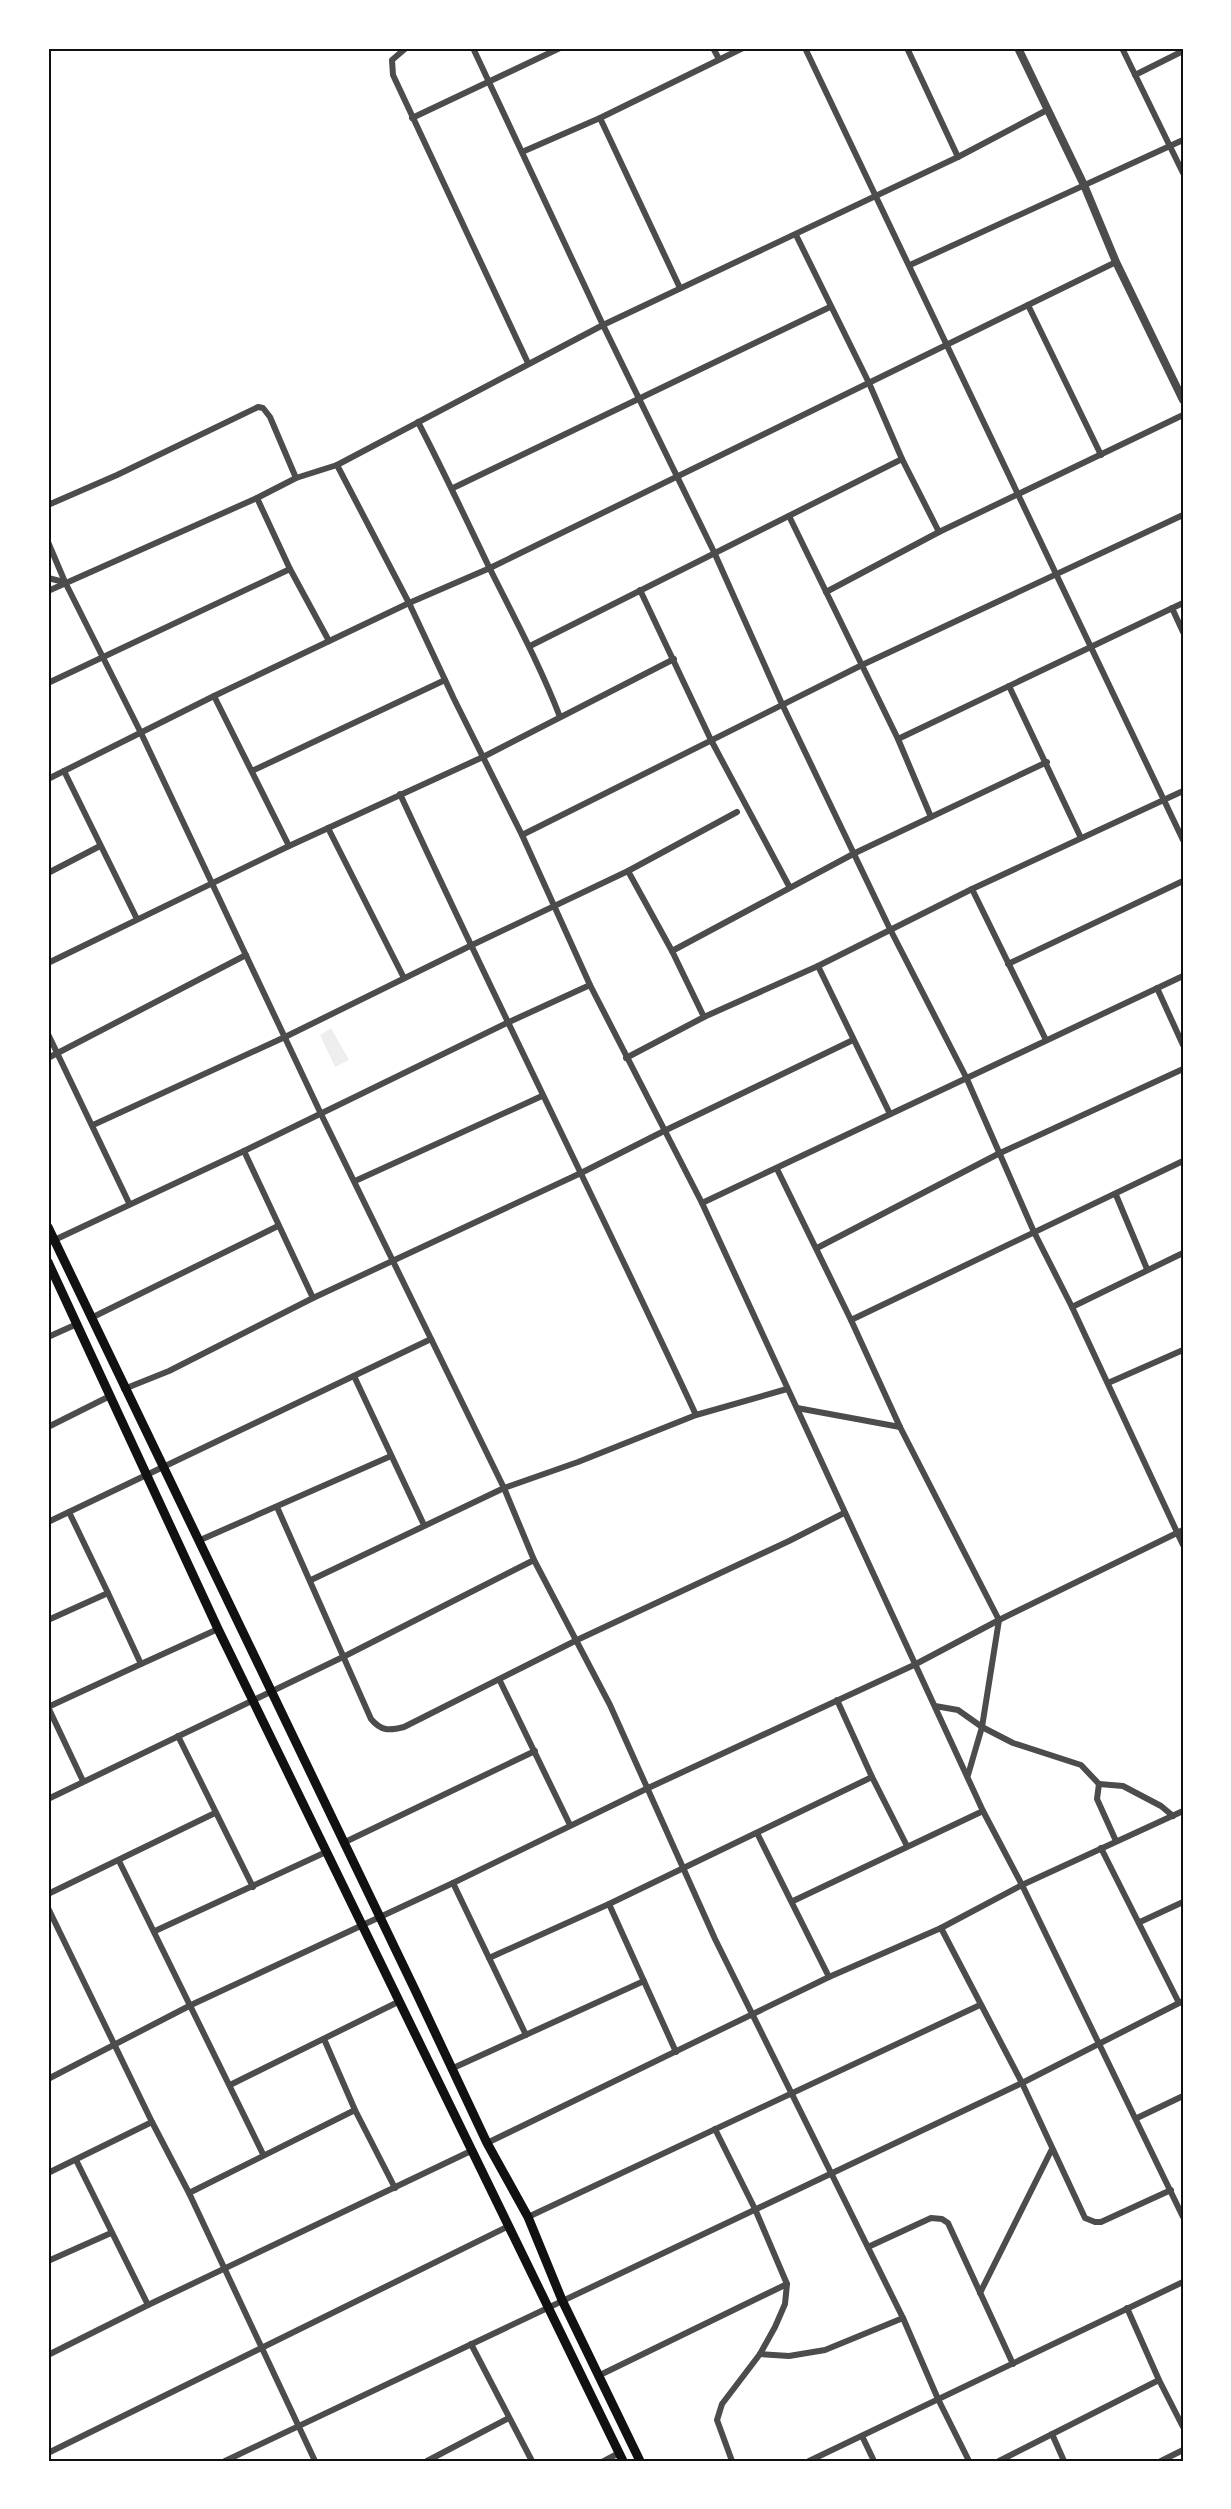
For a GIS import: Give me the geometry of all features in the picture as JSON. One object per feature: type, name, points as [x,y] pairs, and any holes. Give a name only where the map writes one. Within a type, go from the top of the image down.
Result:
[{"type":"main road","points":[[48,1227],[51,1241],[164,1466],[380,1917],[450,2069],[528,2217],[562,2300],[640,2461]]},
{"type":"main road","points":[[48,1262],[218,1629],[621,2457]]},
{"type":"street","points":[[406,48],[392,60],[391,68],[412,118],[528,363]]},
{"type":"street","points":[[473,48],[603,326],[714,552],[782,704],[890,929],[966,1077],[1034,1232],[1180,1532],[1183,1545]]},
{"type":"street","points":[[412,118],[560,48]]},
{"type":"street","points":[[713,48],[719,59]]},
{"type":"street","points":[[522,152],[600,118],[742,48]]},
{"type":"street","points":[[805,48],[1183,840]]},
{"type":"street","points":[[907,48],[958,157]]},
{"type":"street","points":[[1018,48],[1084,185],[1116,262],[1183,400]]},
{"type":"street","points":[[1122,48],[1183,173]]},
{"type":"street","points":[[1135,75],[1183,51]]},
{"type":"street","points":[[48,591],[257,498],[296,478],[337,465],[528,363],[680,288],[958,157],[1047,110]]},
{"type":"street","points":[[600,118],[680,288]]},
{"type":"street","points":[[910,266],[1183,140]]},
{"type":"street","points":[[796,235],[939,532]]},
{"type":"street","points":[[48,779],[329,641],[490,568],[676,475],[1116,262]]},
{"type":"street","points":[[1028,305],[1101,455]]},
{"type":"street","points":[[453,488],[830,307]]},
{"type":"street","points":[[48,505],[117,475],[258,407],[263,408],[270,417],[296,478]]},
{"type":"street","points":[[826,592],[939,532],[1183,416]]},
{"type":"street","points":[[418,422],[530,646],[560,717]]},
{"type":"street","points":[[530,646],[902,459]]},
{"type":"street","points":[[337,465],[409,603],[522,835],[626,1058],[702,1203],[983,1811],[1137,2118],[1183,2217]]},
{"type":"street","points":[[257,498],[290,569],[329,641]]},
{"type":"street","points":[[522,835],[862,665],[1183,515]]},
{"type":"street","points":[[789,516],[898,739],[931,818]]},
{"type":"street","points":[[48,542],[64,582],[141,734],[321,1114],[504,1488],[534,1560],[610,1705],[682,1869],[790,2093],[903,2318],[938,2399],[969,2461]]},
{"type":"street","points":[[48,683],[290,569]]},
{"type":"street","points":[[48,578],[64,582]]},
{"type":"street","points":[[640,590],[711,740],[789,886]]},
{"type":"street","points":[[898,739],[1183,603]]},
{"type":"street","points":[[1172,608],[1183,632]]},
{"type":"street","points":[[48,963],[289,846],[483,757],[674,659]]},
{"type":"street","points":[[252,771],[445,680]]},
{"type":"street","points":[[1009,686],[1047,762],[1081,838]]},
{"type":"street","points":[[214,696],[289,846]]},
{"type":"street","points":[[672,951],[789,886],[1047,762]]},
{"type":"street","points":[[64,771],[137,919]]},
{"type":"street","points":[[626,1058],[704,1017],[819,966],[972,889],[1183,791]]},
{"type":"street","points":[[400,794],[470,946],[509,1022],[542,1096],[696,1415]]},
{"type":"street","points":[[93,1125],[285,1037],[628,871],[737,812]]},
{"type":"street","points":[[328,828],[404,978]]},
{"type":"street","points":[[48,873],[100,846]]},
{"type":"street","points":[[628,871],[672,951],[704,1017]]},
{"type":"street","points":[[1008,964],[1183,881]]},
{"type":"street","points":[[972,889],[1046,1040]]},
{"type":"street","points":[[48,1058],[246,955]]},
{"type":"street","points":[[819,966],[890,1114]]},
{"type":"street","points":[[702,1203],[1183,976]]},
{"type":"street","points":[[51,1241],[590,985]]},
{"type":"street","points":[[1157,988],[1183,1045]]},
{"type":"street","points":[[48,1034],[129,1203]]},
{"type":"street","points":[[124,1389],[169,1371],[313,1298],[580,1173],[853,1040]]},
{"type":"street","points":[[817,1248],[998,1154],[1183,1069]]},
{"type":"street","points":[[355,1181],[542,1096]]},
{"type":"street","points":[[244,1151],[313,1298]]},
{"type":"street","points":[[851,1320],[1183,1161]]},
{"type":"street","points":[[777,1168],[900,1426],[999,1620],[982,1728],[968,1775]]},
{"type":"street","points":[[1116,1195],[1147,1269]]},
{"type":"street","points":[[91,1318],[278,1226]]},
{"type":"street","points":[[1072,1307],[1183,1253]]},
{"type":"street","points":[[48,1337],[77,1324]]},
{"type":"street","points":[[48,1522],[431,1339]]},
{"type":"street","points":[[1108,1383],[1183,1350]]},
{"type":"street","points":[[354,1376],[424,1525]]},
{"type":"street","points":[[311,1580],[504,1488],[578,1462],[696,1415],[787,1389]]},
{"type":"street","points":[[48,1427],[110,1396]]},
{"type":"street","points":[[797,1408],[900,1426]]},
{"type":"street","points":[[198,1541],[391,1455]]},
{"type":"street","points":[[277,1507],[371,1719],[383,1729],[404,1727],[500,1681],[577,1640],[844,1513]]},
{"type":"street","points":[[69,1512],[141,1664]]},
{"type":"street","points":[[48,2079],[191,2005],[453,1883],[646,1789],[914,1665],[999,1620],[1180,1532]]},
{"type":"street","points":[[48,1799],[271,1689],[345,1656],[534,1560]]},
{"type":"street","points":[[48,1620],[108,1593]]},
{"type":"street","points":[[84,1781],[48,1707],[218,1629]]},
{"type":"street","points":[[500,1681],[570,1825]]},
{"type":"street","points":[[837,1700],[907,1846]]},
{"type":"street","points":[[935,1706],[958,1710],[982,1728],[1013,1743],[1082,1765],[1099,1784],[1123,1786],[1161,1806],[1173,1816]]},
{"type":"street","points":[[178,1736],[253,1887]]},
{"type":"street","points":[[343,1843],[535,1751]]},
{"type":"street","points":[[489,1958],[609,1904],[872,1777]]},
{"type":"street","points":[[1099,1784],[1097,1799],[1116,1841]]},
{"type":"street","points":[[793,1901],[983,1811]]},
{"type":"street","points":[[487,2143],[829,1977],[941,1928],[1022,1885],[1183,1811]]},
{"type":"street","points":[[48,1894],[215,1813]]},
{"type":"street","points":[[758,1833],[829,1977]]},
{"type":"street","points":[[225,2461],[1022,2083],[1181,2002],[1101,1848]]},
{"type":"street","points":[[155,1931],[326,1852]]},
{"type":"street","points":[[119,1861],[263,2154]]},
{"type":"street","points":[[453,1883],[526,2035]]},
{"type":"street","points":[[1140,1922],[1183,1902]]},
{"type":"street","points":[[609,1904],[676,2052]]},
{"type":"street","points":[[48,1908],[189,2193],[315,2461]]},
{"type":"street","points":[[941,1928],[1022,2083],[1085,2218],[1089,2221],[1101,2222],[1171,2190]]},
{"type":"street","points":[[450,2069],[644,1981]]},
{"type":"street","points":[[230,2085],[400,2001]]},
{"type":"street","points":[[528,2217],[980,2005]]},
{"type":"street","points":[[324,2039],[355,2110],[395,2188]]},
{"type":"street","points":[[1137,2118],[1183,2096]]},
{"type":"street","points":[[189,2193],[355,2110]]},
{"type":"street","points":[[48,2173],[152,2122]]},
{"type":"street","points":[[715,2129],[755,2209],[787,2284],[785,2304],[760,2354],[722,2404],[717,2420],[732,2461]]},
{"type":"street","points":[[980,2293],[1052,2149]]},
{"type":"street","points":[[48,2355],[473,2150]]},
{"type":"street","points":[[76,2160],[148,2305]]},
{"type":"street","points":[[868,2247],[931,2218],[942,2219],[948,2223],[1013,2364]]},
{"type":"street","points":[[48,2453],[509,2226]]},
{"type":"street","points":[[48,2261],[111,2233]]},
{"type":"street","points":[[809,2461],[1183,2282]]},
{"type":"street","points":[[600,2375],[787,2284]]},
{"type":"street","points":[[1126,2308],[1183,2427]]},
{"type":"street","points":[[760,2354],[789,2356],[825,2350],[903,2318]]},
{"type":"street","points":[[471,2344],[532,2461]]},
{"type":"street","points":[[999,2461],[1159,2380]]},
{"type":"street","points":[[427,2461],[509,2418]]},
{"type":"street","points":[[1052,2434],[1064,2461]]},
{"type":"street","points":[[862,2436],[873,2461]]},
{"type":"street","points":[[1161,2461],[1183,2450]]},
{"type":"street","points":[[604,2461],[621,2457]]},
{"type":"shaded area","points":[[331,1028],[349,1060],[335,1067],[320,1035]]}]
